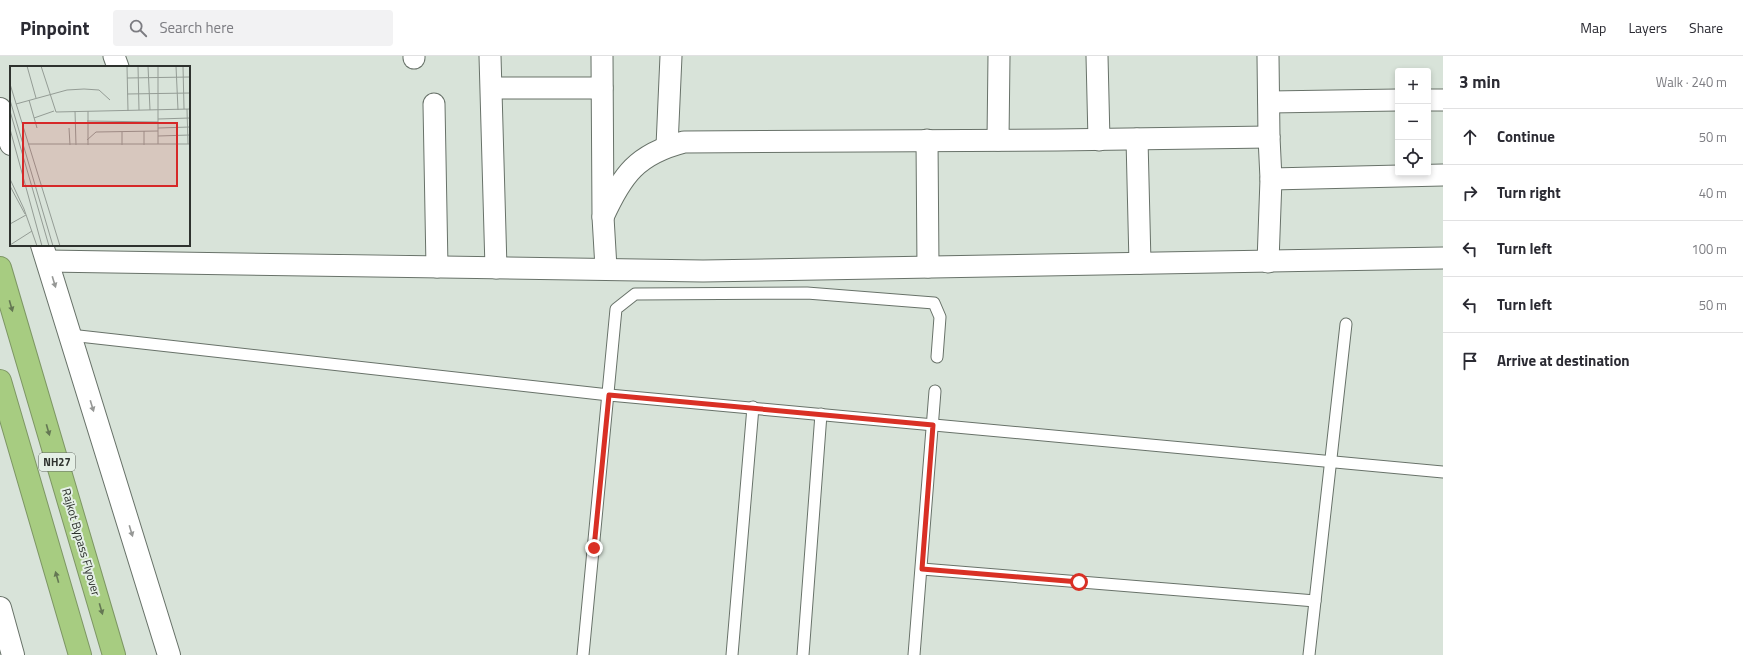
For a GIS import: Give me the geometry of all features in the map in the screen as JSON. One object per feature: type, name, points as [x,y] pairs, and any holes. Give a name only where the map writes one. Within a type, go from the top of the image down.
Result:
[{"type":"highway","name":"Rajkot Bypass Flyover","points":[[0,268],[114,655]]},
{"type":"highway","name":"NH27","points":[[0,381],[80,655]]},
{"type":"street","points":[[114,56],[118,66]]},
{"type":"street","points":[[490,56],[496,268]]},
{"type":"street","points":[[602,56],[603,217],[606,268]]},
{"type":"street","points":[[667,146],[671,56]]},
{"type":"street","points":[[998,56],[998,140]]},
{"type":"street","points":[[1097,56],[1099,140]]},
{"type":"street","points":[[1268,56],[1271,179],[1268,262]]},
{"type":"street","points":[[492,88],[602,88]]},
{"type":"street","points":[[1269,102],[1395,100]]},
{"type":"street","points":[[1431,100],[1443,100]]},
{"type":"street","points":[[434,104],[437,267]]},
{"type":"street","points":[[0,109],[10,141]]},
{"type":"street","points":[[603,217],[614,193],[625,177],[642,159],[667,146],[684,142],[1099,140],[1269,137]]},
{"type":"street","points":[[1137,139],[1140,263]]},
{"type":"street","points":[[927,140],[928,267]]},
{"type":"street","points":[[1271,179],[1443,175]]},
{"type":"street","points":[[169,655],[45,253],[437,267],[606,268],[703,271],[1443,258]]},
{"type":"street","points":[[0,608],[13,655]]},
{"type":"lane","points":[[584,655],[616,309],[634,294],[808,293],[934,303],[940,317],[937,357]]},
{"type":"lane","points":[[1309,655],[1346,324]]},
{"type":"lane","points":[[70,335],[609,395],[753,407],[1330,463],[1443,472]]},
{"type":"lane","points":[[914,655],[935,391]]},
{"type":"lane","points":[[732,655],[753,407]]},
{"type":"lane","points":[[803,655],[821,414]]},
{"type":"lane","points":[[922,569],[1315,601]]},
{"type":"route","points":[[594,548],[609,395],[933,425],[922,569],[1079,582]]}]
